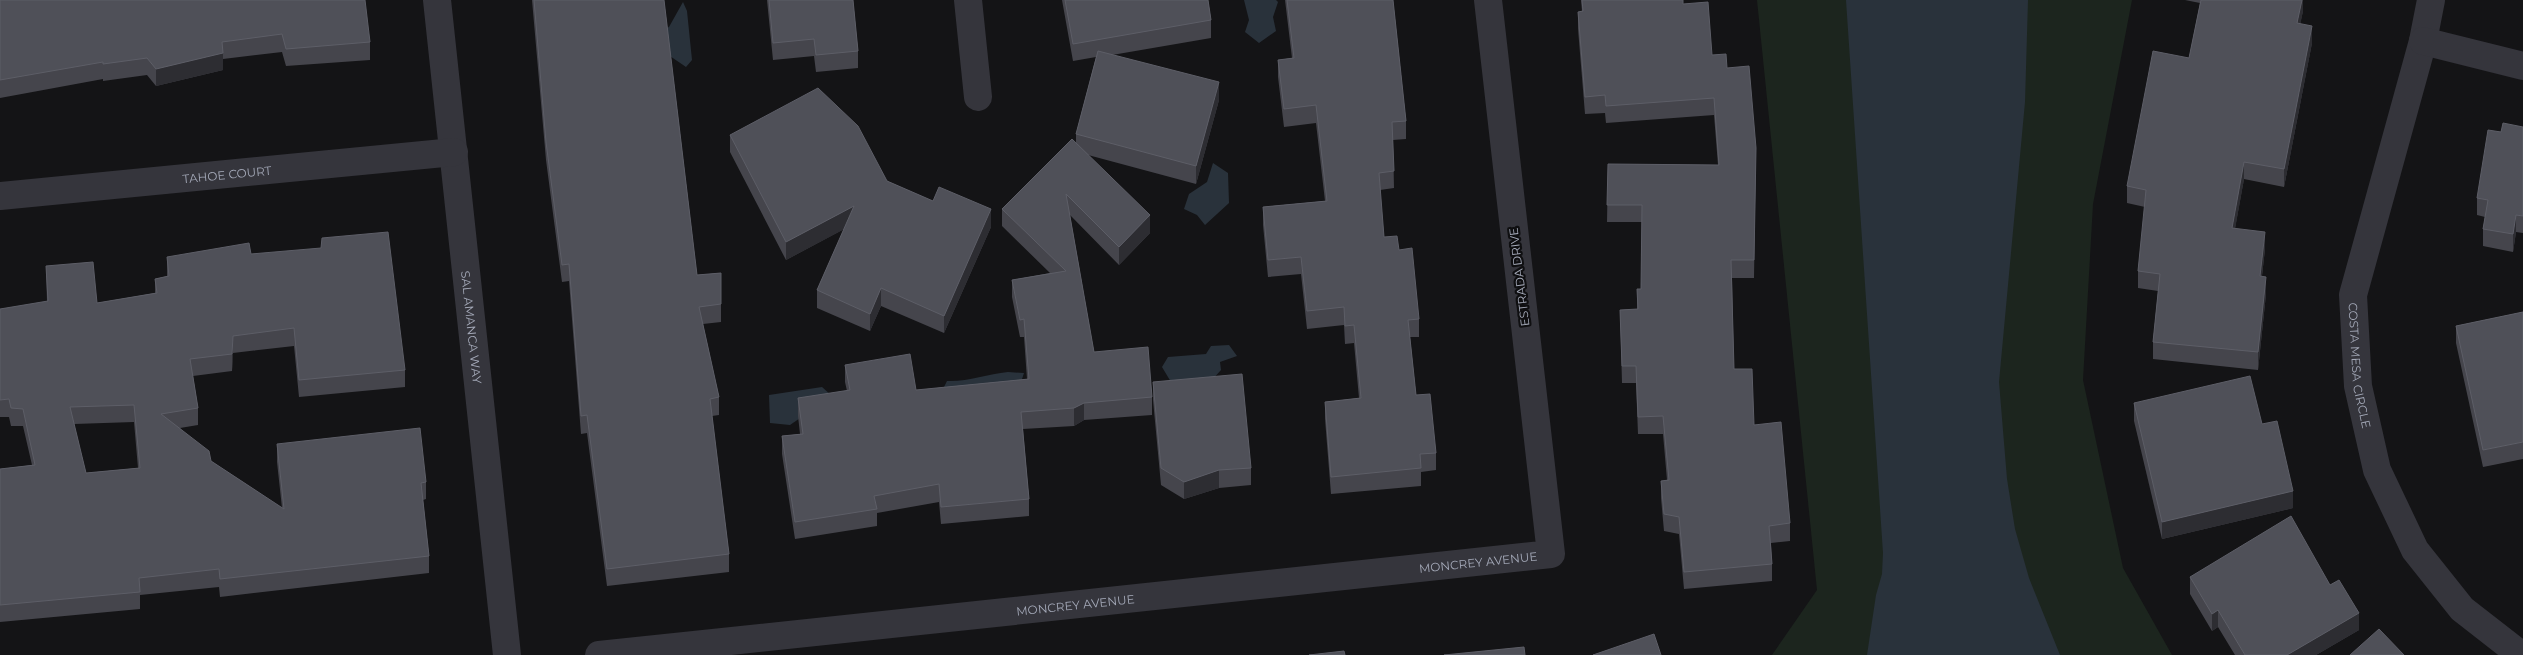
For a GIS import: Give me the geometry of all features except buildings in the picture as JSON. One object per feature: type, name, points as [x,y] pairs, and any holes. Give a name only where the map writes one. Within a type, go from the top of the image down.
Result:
[{"type":"street","name":"SAL AMANCA WAY","points":[[437,0],[507,655]]},
{"type":"street","points":[[968,0],[978,97]]},
{"type":"street","name":"ESTRADA DRIVE","points":[[1488,0],[1551,554]]},
{"type":"street","name":"COSTA MESA CIRCLE","points":[[2431,0],[2423,41],[2353,295],[2358,386],[2377,470],[2415,550],[2462,609],[2521,655]]},
{"type":"street","points":[[2423,41],[2523,66]]},
{"type":"street","name":"TAHOE COURT","points":[[0,196],[454,152]]},
{"type":"street","name":"MONCREY AVENUE","points":[[600,655],[1551,554]]},
{"type":"shaded area","points":[[1244,0],[1276,0],[1278,2],[1273,17],[1276,31],[1259,43],[1245,32],[1249,20]]},
{"type":"shaded area","points":[[1757,0],[2132,0],[2093,204],[2083,380],[2123,568],[2172,655],[1772,655],[1817,590]]},
{"type":"shaded area","points":[[1846,0],[2028,0],[2025,102],[1999,382],[2007,479],[2015,529],[2029,578],[2060,655],[1867,655],[1876,595],[1882,574],[1883,553]]},
{"type":"shaded area","points":[[683,2],[687,11],[692,60],[686,67],[667,54],[658,33],[669,27]]},
{"type":"shaded area","points":[[1213,163],[1228,173],[1229,203],[1205,225],[1197,215],[1184,209],[1189,194],[1207,182]]},
{"type":"shaded area","points":[[1229,345],[1237,356],[1220,362],[1221,370],[1211,381],[1171,382],[1162,367],[1168,357],[1206,354],[1211,346]]},
{"type":"shaded area","points":[[1008,372],[1024,373],[1020,385],[942,391],[947,381]]},
{"type":"shaded area","points":[[822,387],[832,396],[790,425],[770,423],[769,395]]}]
